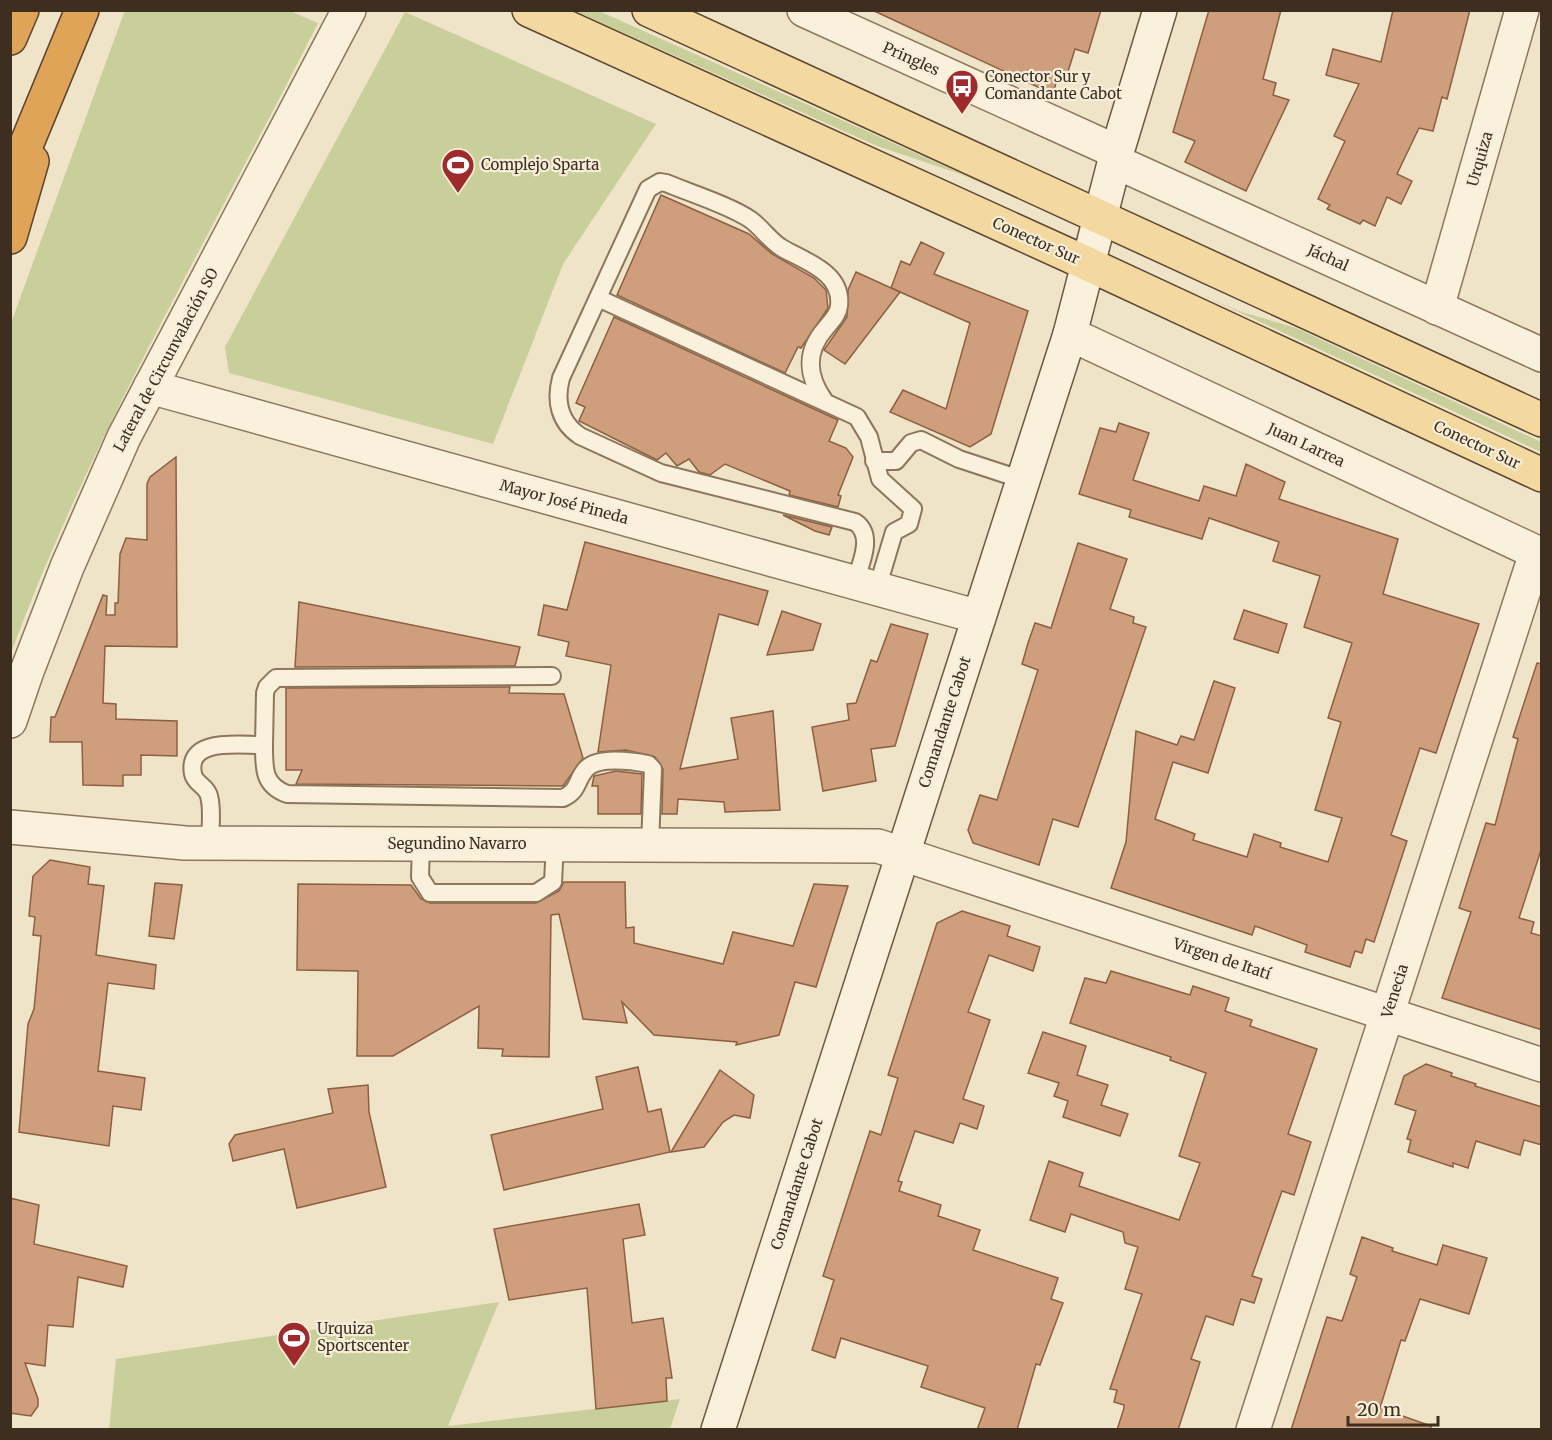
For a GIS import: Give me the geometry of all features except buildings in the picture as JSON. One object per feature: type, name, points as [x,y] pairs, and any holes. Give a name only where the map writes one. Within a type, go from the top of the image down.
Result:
[{"type":"highway","points":[[10,39],[22,10]]},
{"type":"highway","points":[[10,184],[82,10]]},
{"type":"highway","points":[[10,237],[54,78]]},
{"type":"main road","name":"Conector Sur","points":[[529,10],[1088,264],[1542,475]]},
{"type":"main road","points":[[649,10],[1100,215],[1542,420]]},
{"type":"street","name":"Lateral de Circunvalación SO","points":[[10,721],[67,567],[111,464],[349,10]]},
{"type":"street","name":"Pringles","points":[[804,10],[1115,157]]},
{"type":"street","name":"Comandante Cabot","points":[[718,1430],[1070,334],[1115,157],[1161,10]]},
{"type":"street","name":"Urquiza","points":[[1437,308],[1526,29]]},
{"type":"street","name":"Jáchal","points":[[1115,157],[1542,355]]},
{"type":"street","name":"Juan Larrea","points":[[1070,334],[1539,554]]},
{"type":"street","name":"Mayor José Pineda","points":[[150,387],[979,617]]},
{"type":"street","name":"Venecia","points":[[1253,1430],[1539,554]]},
{"type":"street","name":"Segundino Navarro","points":[[10,827],[210,843],[879,846],[903,854]]},
{"type":"street","name":"Virgen de Itatí","points":[[903,854],[1542,1065]]},
{"type":"lane","points":[[824,400],[811,378],[809,365],[814,343],[837,314],[839,300],[834,286],[821,269],[782,248],[749,219],[666,183],[654,184],[648,189],[559,386],[558,405],[571,430],[661,473],[855,522],[860,525],[866,543],[866,586]]},
{"type":"lane","points":[[598,298],[852,413],[862,423],[880,479],[891,491],[908,503],[914,514],[909,524],[894,532],[866,586]]},
{"type":"lane","points":[[874,460],[896,461],[911,443],[921,440],[959,459],[1023,480]]},
{"type":"lane","points":[[552,676],[285,676],[276,678],[267,687],[264,766],[268,782],[272,787],[287,794],[563,798],[576,789],[587,768],[592,765],[611,761],[648,764],[653,769],[650,845]]},
{"type":"lane","points":[[210,843],[210,798],[193,775],[193,762],[196,756],[201,749],[210,746],[264,745]]},
{"type":"lane","points":[[421,844],[420,877],[430,893],[536,893],[553,882],[555,844]]},
{"type":"green space","points":[[125,10],[290,11],[318,23],[116,412],[43,571],[11,653],[11,323]]},
{"type":"green space","points":[[575,11],[599,11],[1018,199],[960,174],[877,146]]},
{"type":"green space","name":"Complejo Sparta","points":[[405,12],[656,124],[563,264],[493,444],[229,373],[225,347]]},
{"type":"green space","points":[[1202,295],[1239,311],[1296,328],[1541,442],[1541,452]]},
{"type":"green space","name":"Urquiza Sportscenter","points":[[499,1302],[448,1426],[680,1399],[670,1429],[109,1430],[116,1359]]},
{"type":"place","name":"Conector Sur y Comandante Cabot","points":[[962,115]]},
{"type":"place","name":"Complejo Sparta","points":[[458,194]]},
{"type":"place","name":"Urquiza Sportscenter","points":[[294,1367]]}]
